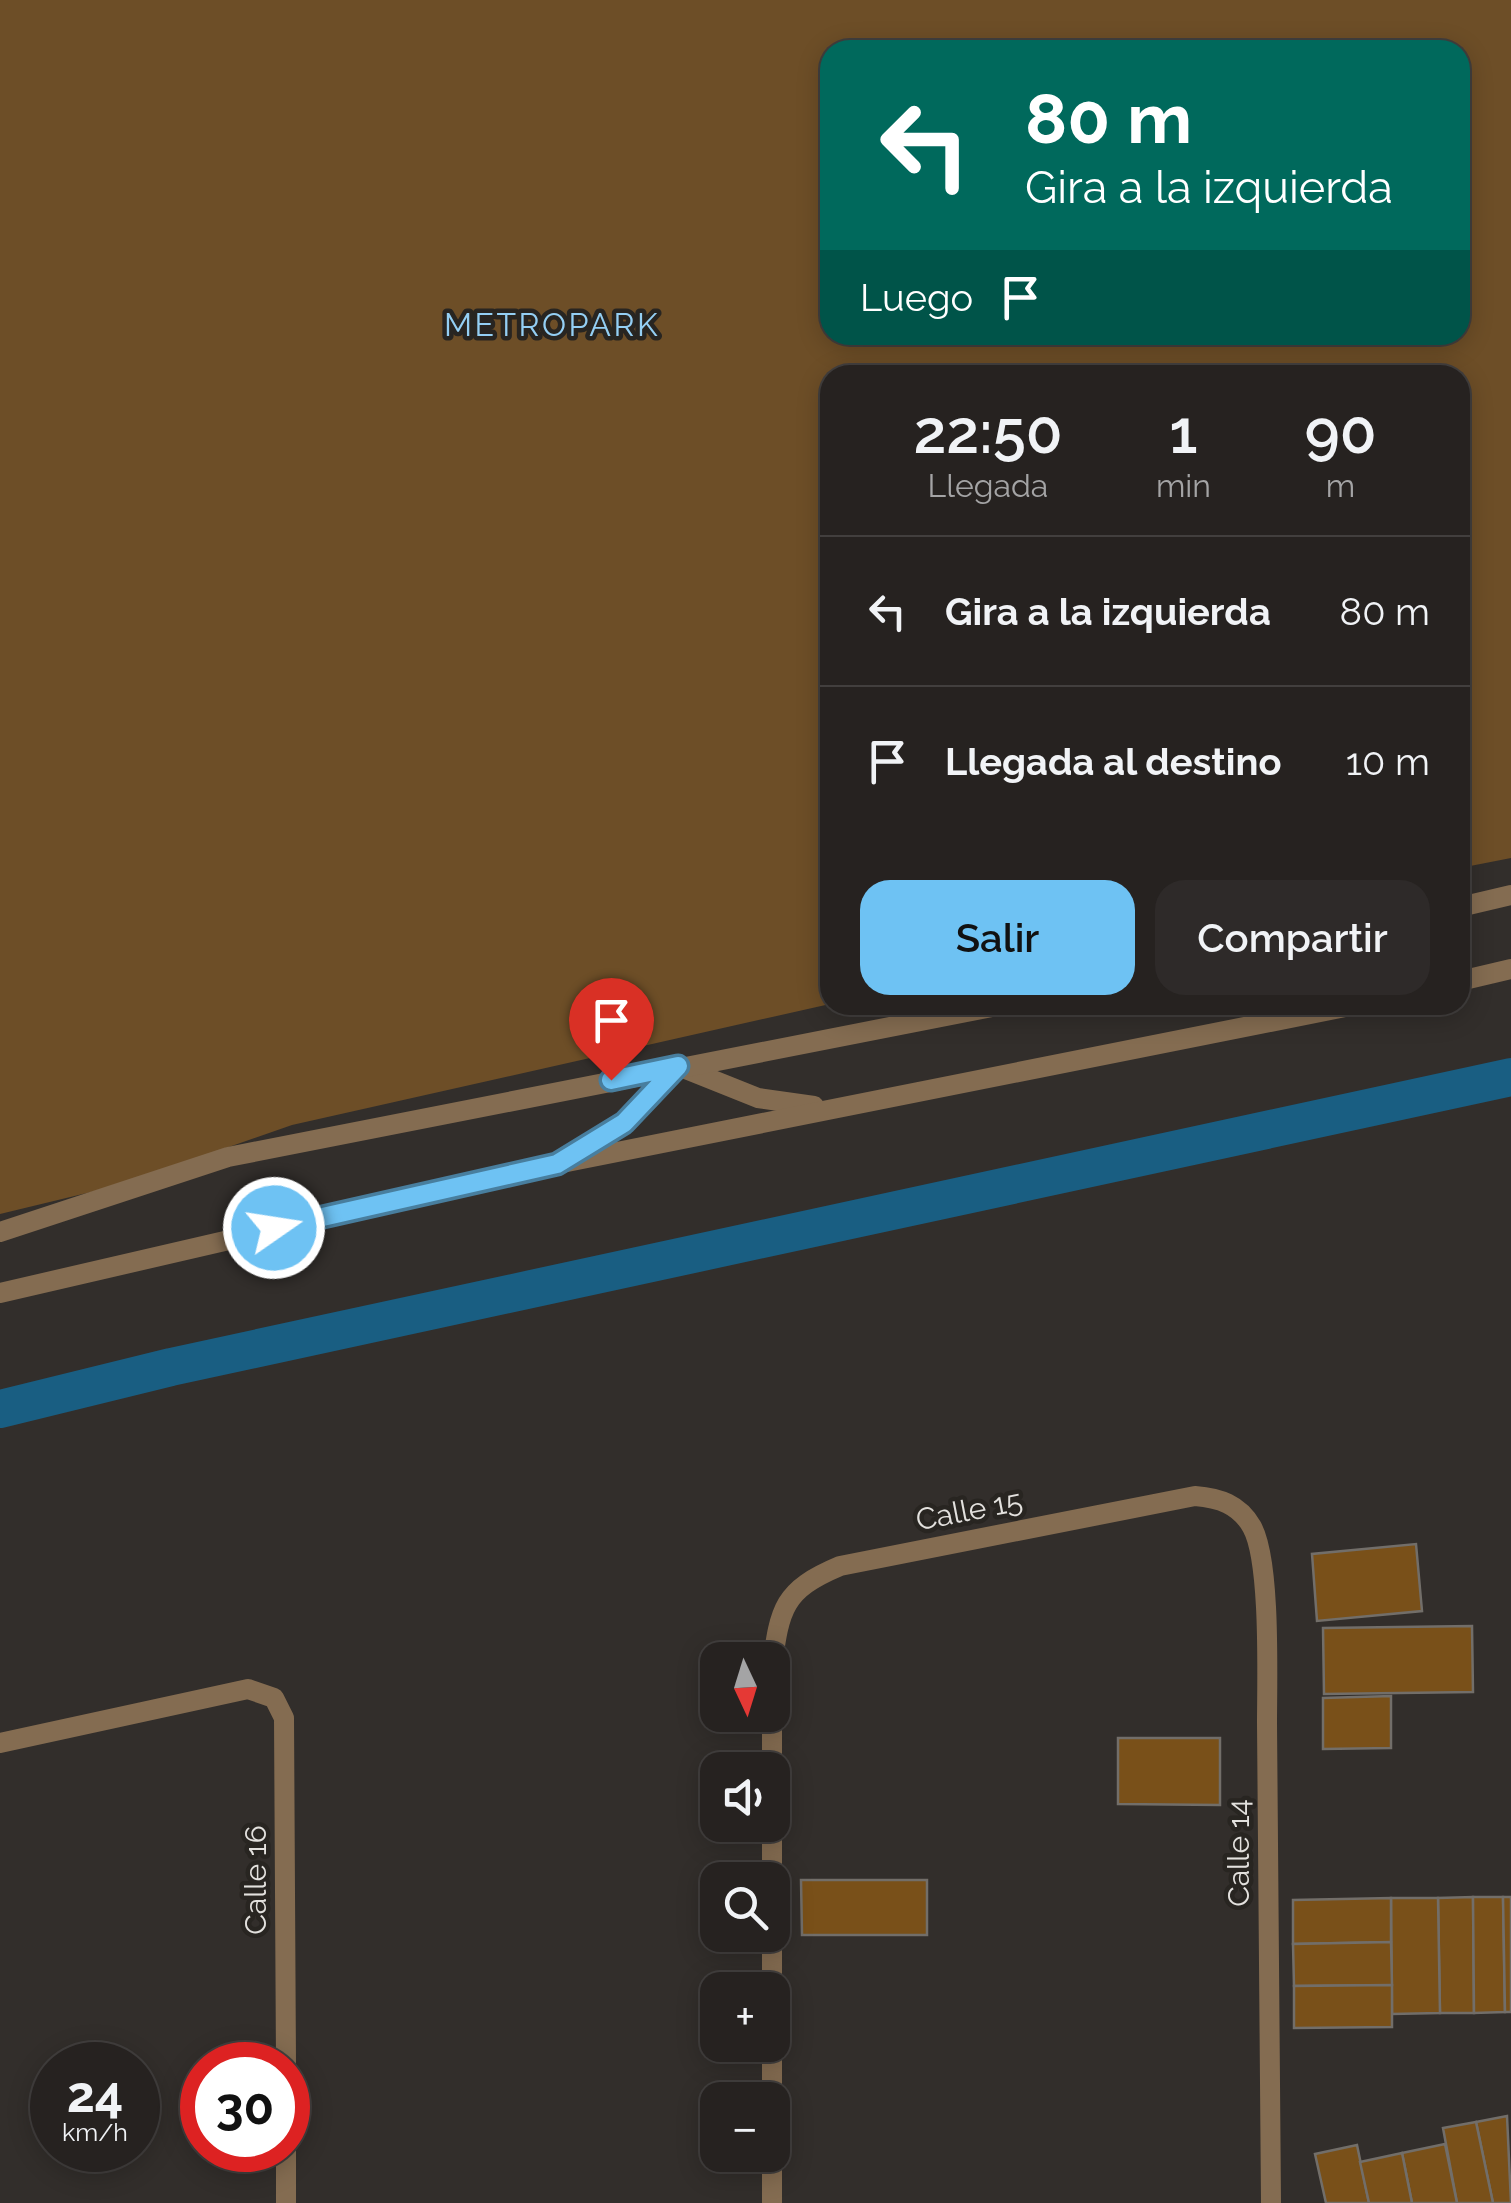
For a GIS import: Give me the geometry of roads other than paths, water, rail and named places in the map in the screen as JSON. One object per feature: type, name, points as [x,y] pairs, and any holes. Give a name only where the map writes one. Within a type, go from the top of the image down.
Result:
[{"type":"street","points":[[1470,905],[1511,895]]},
{"type":"street","points":[[1470,979],[1511,969]]},
{"type":"street","points":[[0,1232],[228,1157],[949,1015]]},
{"type":"street","points":[[2,1292],[557,1164],[1306,1015]]},
{"type":"street","points":[[678,1066],[758,1098],[844,1107]]},
{"type":"street","points":[[557,1164],[624,1123],[678,1066]]},
{"type":"street","name":"Calle 15","points":[[775,1642],[778,1618],[790,1596],[808,1580],[840,1566],[1195,1496],[1220,1498],[1238,1509]]},
{"type":"street","name":"Calle 14","points":[[1238,1509],[1253,1528],[1260,1556],[1266,1664],[1271,2203]]},
{"type":"street","name":"Calle 16","points":[[0,1743],[248,1689],[274,1698],[284,1718],[286,2042]]},
{"type":"street","points":[[286,2172],[286,2203]]},
{"type":"street","points":[[772,2172],[772,2203]]},
{"type":"waterway","points":[[0,1409],[171,1367],[1511,1077]]},
{"type":"district","name":"METROPARK","points":[[552,324]]}]
